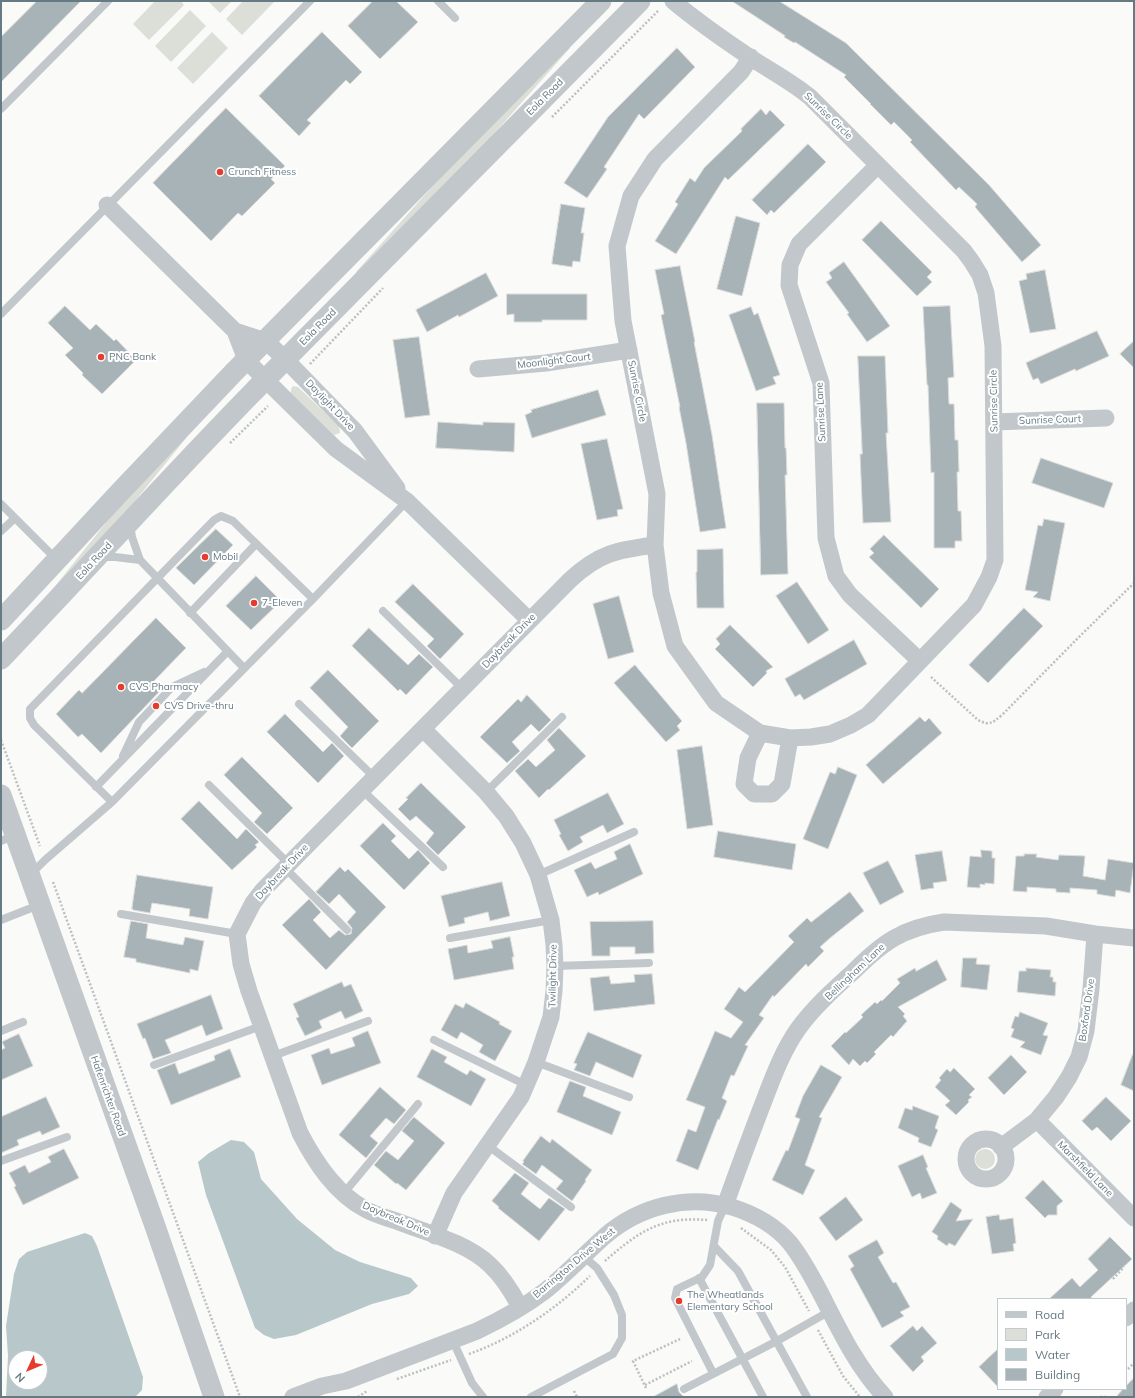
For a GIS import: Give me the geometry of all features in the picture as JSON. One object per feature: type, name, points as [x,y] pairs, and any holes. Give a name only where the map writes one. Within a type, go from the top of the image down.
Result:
[{"type":"street","points":[[1,620],[246,360],[602,1]]},
{"type":"street","name":"Eola Road","points":[[1,659],[266,380],[640,1]]},
{"type":"street","name":"Sunrise Circle","points":[[673,1],[694,18],[810,97],[964,251],[980,275],[986,293],[993,346],[994,422],[995,560],[989,577],[974,606],[868,716],[851,726],[830,734],[812,737],[790,738],[760,733],[716,703],[675,646],[661,593],[655,545],[656,494],[623,321],[617,246],[630,196],[655,159],[741,72],[751,57]]},
{"type":"street","name":"Sunrise Lane","points":[[878,165],[799,244],[790,265],[789,285],[821,382],[826,538],[836,576],[850,595],[920,661]]},
{"type":"street","name":"Daylight Drive","points":[[108,205],[235,331],[246,360],[266,380],[336,449],[407,501],[529,620]]},
{"type":"street","name":"Daylight Drive","points":[[235,331],[266,341],[286,360],[355,431],[407,501]]},
{"type":"street","name":"Moonlight Court","points":[[478,368],[546,363],[629,350]]},
{"type":"street","name":"Sunrise Court","points":[[994,422],[1106,418]]},
{"type":"street","name":"Daybreak Drive","points":[[520,1307],[508,1286],[490,1264],[466,1248],[365,1209],[344,1193],[311,1155],[300,1133],[240,964],[237,934],[253,903],[263,890],[582,568],[596,559],[622,549],[655,545]]},
{"type":"street","name":"Twilight Drive","points":[[423,729],[486,792],[506,816],[523,843],[538,875],[550,920],[554,945],[555,966],[551,1017],[536,1062],[521,1097],[454,1193],[435,1236]]},
{"type":"street","points":[[760,733],[748,758],[744,784],[754,794],[772,794],[782,784],[790,738]]},
{"type":"street","name":"Hafenrichter Road","points":[[1,795],[8,838],[30,876],[155,1226],[214,1397]]},
{"type":"street","name":"Bellingham Lane","points":[[725,1206],[766,1095],[787,1046],[810,1014],[843,980],[892,938],[930,924],[944,922],[1046,926],[1095,934],[1134,938]]},
{"type":"street","name":"Boxford Drive","points":[[1001,1147],[1037,1120],[1056,1097],[1069,1077],[1079,1057],[1084,1040],[1091,988],[1095,934]]},
{"type":"street","name":"Marshfield Lane","points":[[1037,1120],[1134,1218]]},
{"type":"street","name":"Barrington Drive West","points":[[293,1397],[322,1386],[346,1382],[453,1341],[494,1323],[544,1291],[618,1226],[648,1210],[671,1204],[711,1202],[755,1216],[773,1227],[789,1243],[803,1261],[852,1354],[885,1397]]},
{"type":"street","points":[[334,1397],[346,1382]]},
{"type":"lane","points":[[1,109],[108,1]]},
{"type":"lane","points":[[1,314],[310,1]]},
{"type":"lane","points":[[438,1],[455,18]]},
{"type":"lane","points":[[30,876],[45,860],[112,802],[313,599],[407,501]]},
{"type":"lane","points":[[1,504],[57,560]]},
{"type":"lane","points":[[112,802],[34,726],[30,718],[30,709],[214,520],[222,516],[233,521],[313,599]]},
{"type":"lane","points":[[1,531],[15,518]]},
{"type":"lane","points":[[130,522],[132,538],[140,560],[244,668]]},
{"type":"lane","points":[[190,613],[256,544]]},
{"type":"lane","points":[[97,558],[105,556],[140,560]]},
{"type":"lane","points":[[383,611],[462,689]]},
{"type":"lane","points":[[96,787],[227,652]]},
{"type":"lane","points":[[120,762],[139,722],[172,687],[210,669]]},
{"type":"lane","points":[[299,704],[374,777]]},
{"type":"lane","points":[[486,792],[562,717]]},
{"type":"lane","points":[[209,785],[347,930]]},
{"type":"lane","points":[[362,790],[443,867]]},
{"type":"lane","points":[[538,875],[634,832]]},
{"type":"lane","points":[[1,920],[40,905]]},
{"type":"lane","points":[[121,914],[237,934]]},
{"type":"lane","points":[[450,938],[550,920]]},
{"type":"lane","points":[[555,966],[649,963]]},
{"type":"lane","points":[[272,1056],[368,1021]]},
{"type":"lane","points":[[1,1032],[23,1022]]},
{"type":"lane","points":[[154,1065],[261,1026]]},
{"type":"lane","points":[[434,1040],[526,1085]]},
{"type":"lane","points":[[536,1062],[629,1096]]},
{"type":"lane","points":[[344,1193],[418,1104]]},
{"type":"lane","points":[[1,1161],[67,1137]]},
{"type":"lane","points":[[487,1144],[571,1207]]},
{"type":"lane","points":[[713,1373],[675,1298],[677,1288],[702,1277],[710,1265],[718,1220],[725,1206]]},
{"type":"lane","points":[[714,1246],[738,1272],[807,1397]]},
{"type":"lane","points":[[531,1397],[613,1354],[622,1338],[622,1315],[614,1295],[597,1268],[583,1256]]},
{"type":"lane","points":[[699,1278],[763,1397]]},
{"type":"lane","points":[[684,1389],[777,1342],[830,1311]]},
{"type":"lane","points":[[453,1341],[472,1383],[483,1397]]},
{"type":"path","points":[[931,677],[978,720],[985,724],[992,723],[1002,715],[1134,583]]},
{"type":"path","points":[[1,740],[40,846]]},
{"type":"path","points":[[53,882],[240,1397]]},
{"type":"path","points":[[607,1260],[616,1251],[639,1235],[661,1224],[700,1219]]},
{"type":"path","points":[[740,1227],[771,1250],[785,1267],[807,1307]]},
{"type":"path","points":[[1113,1279],[1124,1268]]},
{"type":"path","points":[[820,1332],[843,1376],[860,1397]]},
{"type":"path","points":[[680,1339],[633,1361],[645,1387],[692,1361]]},
{"type":"path","points":[[1128,1369],[1134,1363]]},
{"type":"path","points":[[397,1380],[441,1364]]},
{"type":"path","points":[[358,1397],[368,1390]]},
{"type":"path","points":[[574,1391],[577,1397]]},
{"type":"path","points":[[1100,1397],[1106,1397]]},
{"type":"green space","points":[[155,1],[181,1],[184,5],[149,40],[133,24]]},
{"type":"green space","points":[[208,1],[232,1],[220,13]]},
{"type":"green space","points":[[243,1],[275,1],[242,35],[226,19]]},
{"type":"green space","points":[[190,10],[206,26],[171,62],[155,46]]},
{"type":"green space","points":[[212,32],[228,48],[193,84],[177,68]]},
{"type":"green space","points":[[568,46],[570,48],[470,161],[357,275],[356,272],[447,170]]},
{"type":"green space","points":[[293,386],[298,387],[339,426],[340,433],[334,435],[291,393]]},
{"type":"green space","points":[[186,435],[187,437],[114,527],[48,595],[121,504]]},
{"type":"green space","points":[[985,1149],[992,1152],[995,1159],[992,1166],[985,1169],[978,1166],[975,1159],[978,1152]]},
{"type":"water","points":[[231,1140],[244,1142],[254,1152],[261,1179],[297,1219],[335,1250],[360,1262],[411,1278],[418,1286],[409,1294],[372,1304],[296,1335],[274,1339],[264,1335],[255,1328],[206,1195],[198,1162],[209,1153]]},
{"type":"water","points":[[85,1233],[92,1236],[97,1246],[143,1377],[142,1390],[135,1397],[6,1397],[8,1356],[6,1326],[14,1274],[19,1259],[27,1252]]},
{"type":"building","points":[[37,1],[81,1],[1,82],[1,37]]},
{"type":"building","points":[[373,1],[396,1],[418,22],[380,59],[348,26]]},
{"type":"building","points":[[732,1],[779,1],[846,43],[989,185],[1041,245],[1022,262],[975,207],[977,204],[959,187],[956,190],[910,142],[912,140],[894,122],[891,125],[844,77],[846,75],[795,42],[794,43],[784,37],[785,36]]},
{"type":"building","points":[[322,32],[362,72],[350,84],[346,80],[307,120],[311,123],[299,136],[259,96]]},
{"type":"building","points":[[677,48],[695,67],[644,119],[639,114],[604,167],[607,169],[587,198],[564,183],[608,117]]},
{"type":"building","name":"Crunch Fitness","points":[[226,108],[285,166],[271,179],[275,183],[242,216],[238,213],[211,241],[153,183]]},
{"type":"building","points":[[761,109],[766,115],[770,110],[785,125],[728,180],[725,177],[676,254],[655,241],[678,204],[675,202],[690,178],[695,182],[704,168],[742,131],[741,129]]},
{"type":"building","points":[[808,144],[826,162],[774,213],[771,210],[767,215],[752,200]]},
{"type":"building","points":[[561,204],[585,208],[581,233],[584,233],[580,262],[573,261],[572,267],[552,264]]},
{"type":"building","points":[[736,216],[760,223],[742,296],[717,289]]},
{"type":"building","points":[[881,221],[932,272],[927,277],[932,282],[917,296],[862,240]]},
{"type":"building","points":[[844,262],[890,326],[867,342],[847,314],[849,313],[826,282],[832,278],[829,273]]},
{"type":"building","points":[[680,266],[712,435],[726,528],[700,532],[680,407],[661,315],[664,314],[655,270]]},
{"type":"building","points":[[1045,270],[1056,329],[1030,333],[1019,281],[1027,279],[1026,274]]},
{"type":"building","points":[[486,273],[498,296],[427,332],[416,310]]},
{"type":"building","points":[[507,294],[587,294],[587,320],[542,320],[542,322],[514,322],[514,314],[507,315]]},
{"type":"building","name":"PNC Bank","points":[[65,306],[90,330],[96,324],[114,341],[116,339],[136,360],[102,394],[82,375],[83,373],[65,355],[73,348],[48,323]]},
{"type":"building","points":[[950,306],[954,377],[948,378],[949,404],[954,404],[955,440],[958,440],[958,511],[961,511],[962,541],[955,541],[955,548],[934,548],[934,472],[931,473],[928,385],[923,307]]},
{"type":"building","points":[[751,307],[754,315],[758,313],[780,375],[773,377],[776,384],[756,391],[729,315]]},
{"type":"building","points":[[1097,331],[1109,356],[1076,371],[1075,369],[1041,384],[1038,378],[1033,380],[1026,363]]},
{"type":"building","points":[[419,337],[430,415],[405,418],[393,340]]},
{"type":"building","points":[[1134,341],[1134,368],[1120,354]]},
{"type":"building","points":[[858,356],[885,356],[888,433],[886,433],[891,522],[863,523]]},
{"type":"building","points":[[598,390],[606,415],[532,438],[525,415],[532,412],[531,410]]},
{"type":"building","points":[[757,403],[784,403],[787,475],[785,475],[788,574],[761,575]]},
{"type":"building","points":[[438,422],[483,425],[483,422],[515,423],[514,452],[436,448]]},
{"type":"building","points":[[607,439],[623,509],[617,510],[618,516],[597,520],[581,444]]},
{"type":"building","points":[[1041,458],[1113,483],[1104,508],[1032,483]]},
{"type":"building","points":[[1044,519],[1065,523],[1050,601],[1033,597],[1038,592],[1025,590],[1038,525],[1042,526]]},
{"type":"building","name":"Mobil","points":[[216,529],[233,545],[194,585],[176,568]]},
{"type":"building","points":[[884,535],[939,589],[921,608],[869,557],[874,553],[870,549]]},
{"type":"building","points":[[723,549],[724,608],[697,608],[697,550]]},
{"type":"building","name":"7-Eleven","points":[[256,576],[281,601],[251,630],[226,606]]},
{"type":"building","points":[[797,582],[829,630],[808,644],[776,596]]},
{"type":"building","points":[[413,584],[464,634],[440,659],[427,646],[434,639],[395,602]]},
{"type":"building","points":[[619,596],[634,652],[608,659],[593,604]]},
{"type":"building","points":[[1024,608],[1043,626],[988,683],[969,665]]},
{"type":"building","name":"CVS Pharmacy","points":[[156,618],[186,648],[151,684],[159,692],[101,753],[82,734],[78,737],[56,714],[79,690],[82,693]]},
{"type":"building","points":[[730,625],[773,667],[766,671],[767,673],[753,687],[715,649],[720,644],[716,639]]},
{"type":"building","points":[[369,628],[408,665],[419,654],[433,667],[406,695],[400,689],[398,691],[352,646]]},
{"type":"building","points":[[854,640],[867,664],[804,700],[800,694],[795,697],[785,679]]},
{"type":"building","points":[[635,665],[682,721],[677,726],[680,730],[666,742],[614,683]]},
{"type":"building","points":[[328,670],[379,721],[352,748],[340,736],[348,727],[310,688]]},
{"type":"building","points":[[527,695],[551,720],[539,732],[531,724],[512,742],[520,751],[507,763],[480,737],[518,699],[521,702]]},
{"type":"building","points":[[285,714],[323,752],[332,743],[344,756],[318,783],[267,732]]},
{"type":"building","points":[[920,717],[925,722],[929,718],[942,733],[883,784],[866,765]]},
{"type":"building","points":[[559,728],[586,756],[539,798],[515,771],[528,759],[536,767],[555,750],[547,740]]},
{"type":"building","points":[[702,746],[713,825],[687,829],[677,750]]},
{"type":"building","points":[[242,757],[293,808],[267,834],[254,822],[262,813],[224,775]]},
{"type":"building","points":[[838,767],[857,775],[828,849],[803,839],[830,772],[835,774]]},
{"type":"building","points":[[421,783],[466,827],[438,855],[426,843],[434,833],[416,816],[410,821],[398,809],[408,799],[406,798]]},
{"type":"building","points":[[608,793],[624,824],[607,833],[603,825],[580,837],[583,842],[568,851],[559,835],[561,834],[554,820]]},
{"type":"building","points":[[199,801],[237,839],[246,829],[259,842],[255,845],[257,847],[232,870],[181,819]]},
{"type":"building","points":[[383,823],[396,836],[391,841],[409,859],[418,850],[430,863],[404,890],[360,846]]},
{"type":"building","points":[[718,831],[796,844],[792,870],[714,857]]},
{"type":"building","points":[[630,844],[643,874],[599,895],[598,892],[587,897],[574,870],[591,862],[595,869],[617,859],[614,852]]},
{"type":"building","points":[[981,850],[992,851],[992,858],[995,858],[994,884],[980,884],[980,888],[967,887],[970,856],[981,857]]},
{"type":"building","points":[[942,851],[947,881],[933,883],[934,888],[921,890],[915,855]]},
{"type":"building","points":[[1024,854],[1037,854],[1036,857],[1058,860],[1059,855],[1085,856],[1083,876],[1105,880],[1108,859],[1134,863],[1130,893],[1116,890],[1115,897],[1097,894],[1097,890],[1070,888],[1070,893],[1056,892],[1056,889],[1027,887],[1027,892],[1013,891],[1016,856],[1024,856]]},
{"type":"building","points":[[888,861],[904,892],[880,905],[863,873]]},
{"type":"building","points":[[340,867],[345,872],[348,869],[386,907],[326,970],[282,925],[309,899],[321,912],[313,920],[330,938],[339,930],[345,935],[351,934],[352,928],[347,922],[356,912],[339,894],[329,904],[316,892]]},
{"type":"building","points":[[137,875],[213,887],[208,919],[189,916],[190,909],[152,903],[150,913],[133,910]]},
{"type":"building","points":[[502,882],[510,916],[490,921],[488,912],[464,918],[465,923],[449,927],[441,896]]},
{"type":"building","points":[[850,892],[864,911],[820,947],[824,951],[808,967],[806,964],[774,997],[773,995],[759,1015],[764,1018],[745,1045],[748,1046],[734,1076],[731,1075],[722,1098],[727,1101],[719,1120],[718,1119],[698,1170],[676,1161],[688,1129],[696,1132],[705,1107],[686,1100],[715,1031],[731,1038],[743,1022],[724,1009],[739,987],[745,992],[794,942],[788,936],[807,918],[811,922]]},
{"type":"building","points":[[131,921],[148,924],[146,938],[183,945],[185,937],[204,941],[198,971],[190,969],[190,973],[136,962],[136,959],[124,957]]},
{"type":"building","points":[[653,921],[654,953],[635,954],[635,947],[610,947],[610,956],[592,956],[590,922]]},
{"type":"building","points":[[510,937],[514,957],[512,957],[514,969],[454,980],[448,949],[467,945],[468,953],[493,948],[491,941]]},
{"type":"building","points":[[963,958],[977,958],[976,964],[990,965],[987,990],[961,987]]},
{"type":"building","points":[[937,960],[947,980],[898,1007],[905,1014],[903,1016],[907,1021],[893,1037],[891,1035],[874,1052],[876,1054],[867,1063],[865,1061],[860,1066],[853,1059],[849,1065],[831,1046],[863,1017],[861,1015],[875,1002],[877,1004],[881,1000],[882,1001],[900,983],[897,979],[915,968],[916,971]]},
{"type":"building","points":[[1026,968],[1051,970],[1050,977],[1053,977],[1053,982],[1056,982],[1055,996],[1017,992],[1019,971],[1026,971]]},
{"type":"building","points":[[652,974],[655,1004],[594,1011],[590,978],[609,976],[611,984],[635,982],[634,975]]},
{"type":"building","points":[[342,982],[344,987],[351,984],[363,1011],[345,1019],[341,1011],[319,1021],[322,1028],[305,1036],[296,1018],[299,1017],[293,1004]]},
{"type":"building","points":[[211,995],[223,1029],[206,1036],[202,1025],[165,1040],[171,1053],[153,1059],[145,1038],[143,1039],[137,1024]]},
{"type":"building","points":[[466,1003],[500,1022],[499,1024],[512,1031],[495,1061],[479,1052],[483,1045],[461,1032],[457,1039],[441,1030],[455,1004],[463,1008]]},
{"type":"building","points":[[1020,1012],[1048,1023],[1043,1035],[1048,1036],[1041,1055],[1020,1047],[1025,1042],[1011,1037],[1014,1029],[1011,1028],[1015,1016],[1018,1017]]},
{"type":"building","points":[[368,1031],[381,1063],[322,1085],[311,1055],[329,1048],[331,1054],[355,1046],[352,1038]]},
{"type":"building","points":[[588,1032],[642,1055],[633,1078],[596,1062],[590,1076],[574,1070],[577,1064],[574,1063]]},
{"type":"building","points":[[19,1034],[33,1066],[1,1080],[1,1050],[5,1048],[2,1042]]},
{"type":"building","points":[[230,1049],[241,1077],[171,1105],[157,1070],[175,1063],[179,1074],[215,1060],[214,1056]]},
{"type":"building","points":[[432,1049],[447,1057],[444,1062],[467,1075],[470,1070],[486,1079],[471,1106],[417,1077]]},
{"type":"building","points":[[1134,1054],[1134,1091],[1121,1085]]},
{"type":"building","points":[[1011,1055],[1027,1072],[1004,1095],[988,1078]]},
{"type":"building","points":[[821,1065],[842,1077],[819,1117],[822,1118],[805,1165],[815,1170],[803,1195],[772,1180],[786,1150],[788,1151],[800,1119],[795,1117],[803,1096]]},
{"type":"building","points":[[954,1068],[975,1089],[969,1095],[972,1097],[968,1100],[969,1102],[956,1115],[945,1105],[950,1101],[935,1087],[941,1080],[939,1078],[947,1069],[950,1072]]},
{"type":"building","points":[[570,1081],[586,1087],[583,1096],[621,1112],[612,1135],[557,1112]]},
{"type":"building","points":[[380,1087],[406,1110],[394,1124],[386,1118],[370,1136],[378,1143],[366,1158],[339,1135]]},
{"type":"building","points":[[46,1097],[60,1127],[42,1135],[40,1131],[17,1140],[19,1145],[1,1153],[1,1117]]},
{"type":"building","points":[[1106,1097],[1131,1121],[1111,1141],[1097,1127],[1092,1131],[1082,1121]]},
{"type":"building","points":[[913,1106],[939,1116],[935,1128],[938,1130],[931,1147],[918,1142],[919,1138],[898,1128],[905,1108],[912,1110]]},
{"type":"building","points":[[414,1117],[445,1143],[406,1190],[397,1183],[396,1184],[374,1165],[386,1151],[398,1160],[414,1141],[402,1131]]},
{"type":"building","points":[[541,1136],[550,1143],[552,1139],[592,1170],[572,1201],[556,1189],[563,1181],[542,1165],[536,1174],[522,1164]]},
{"type":"building","points":[[64,1149],[79,1178],[23,1205],[14,1187],[16,1186],[9,1173],[25,1165],[29,1173],[51,1162],[48,1157]]},
{"type":"building","points":[[923,1155],[928,1167],[926,1168],[937,1193],[922,1199],[920,1193],[912,1197],[898,1166]]},
{"type":"building","points":[[515,1173],[529,1183],[521,1194],[540,1209],[549,1198],[565,1209],[539,1241],[498,1208],[499,1207],[492,1201]]},
{"type":"building","points":[[1043,1180],[1063,1201],[1057,1206],[1057,1215],[1048,1215],[1045,1218],[1025,1198]]},
{"type":"building","points":[[846,1197],[863,1220],[836,1241],[819,1218]]},
{"type":"building","points":[[951,1202],[962,1210],[956,1221],[973,1219],[955,1246],[949,1243],[947,1246],[937,1239],[938,1236],[932,1232]]},
{"type":"building","points":[[999,1215],[1000,1220],[1013,1218],[1016,1243],[1013,1244],[1014,1251],[992,1254],[986,1217]]},
{"type":"building","points":[[1110,1237],[1132,1259],[1092,1298],[1050,1298],[1072,1278],[1080,1287],[1098,1270],[1088,1259]]},
{"type":"building","points":[[877,1240],[884,1253],[878,1257],[893,1283],[896,1282],[910,1307],[900,1312],[904,1316],[882,1328],[850,1269],[854,1266],[848,1256]]},
{"type":"building","points":[[913,1326],[917,1331],[922,1326],[937,1343],[921,1357],[924,1361],[913,1372],[890,1346]]},
{"type":"building","points":[[997,1350],[997,1386],[979,1367]]},
{"type":"building","points":[[1134,1378],[1134,1397],[1116,1397],[1122,1390],[1127,1390],[1127,1385]]},
{"type":"building","points":[[677,1384],[679,1392],[684,1397],[653,1397]]},
{"type":"place","name":"Crunch Fitness","points":[[220,172]]},
{"type":"place","name":"PNC Bank","points":[[101,357]]},
{"type":"place","name":"Mobil","points":[[205,557]]},
{"type":"place","name":"7-Eleven","points":[[254,603]]},
{"type":"place","name":"CVS Pharmacy","points":[[121,687]]},
{"type":"place","name":"CVS Drive-thru","points":[[156,706]]},
{"type":"place","name":"The Wheatlands Elementary School","points":[[679,1301]]}]
